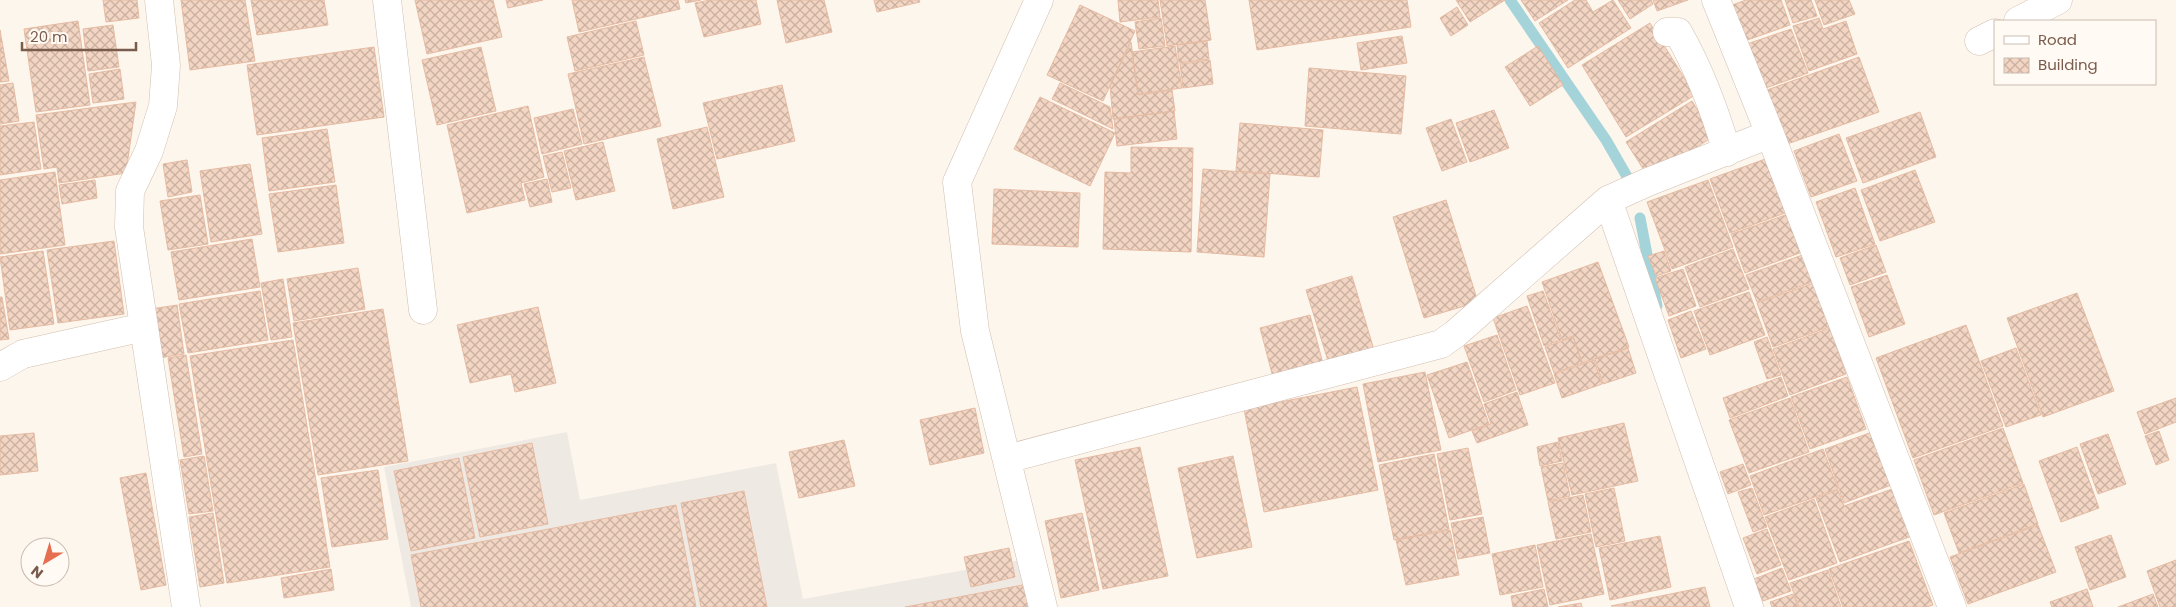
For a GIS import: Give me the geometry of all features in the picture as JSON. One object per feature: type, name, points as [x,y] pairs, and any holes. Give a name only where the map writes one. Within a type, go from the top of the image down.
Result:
[{"type":"street","points":[[159,0],[166,65],[163,106],[148,151],[130,191],[129,227],[186,607]]},
{"type":"street","points":[[387,0],[423,310]]},
{"type":"street","points":[[1039,0],[957,182],[975,331],[1043,607]]},
{"type":"street","points":[[1716,0],[1770,134],[1952,607]]},
{"type":"street","points":[[2020,20],[2058,0]]},
{"type":"street","points":[[1667,32],[1678,32],[1686,46],[1719,126],[1727,152]]},
{"type":"street","points":[[1007,459],[1441,344],[1455,334],[1608,200],[1648,182],[1770,134]]},
{"type":"street","points":[[1608,200],[1749,607]]},
{"type":"street","points":[[0,367],[23,354],[144,327]]},
{"type":"shaded area","points":[[567,432],[580,500],[776,463],[803,599],[1027,559],[1037,607],[411,607],[384,467]]},
{"type":"building","points":[[103,0],[137,0],[139,18],[106,22]]},
{"type":"building","points":[[181,0],[245,0],[255,61],[190,70]]},
{"type":"building","points":[[251,0],[324,0],[328,25],[257,35]]},
{"type":"building","points":[[415,0],[493,0],[502,37],[427,54]]},
{"type":"building","points":[[506,0],[543,0],[508,8]]},
{"type":"building","points":[[572,0],[678,0],[680,9],[579,32]]},
{"type":"building","points":[[685,0],[701,0],[686,3]]},
{"type":"building","points":[[710,0],[756,0],[761,24],[704,37],[695,3]]},
{"type":"building","points":[[777,0],[824,0],[832,32],[786,43]]},
{"type":"building","points":[[874,0],[919,0],[920,2],[877,12]]},
{"type":"building","points":[[1118,0],[1158,0],[1160,17],[1120,22]]},
{"type":"building","points":[[1160,0],[1205,0],[1211,40],[1167,46]]},
{"type":"building","points":[[1249,0],[1407,0],[1411,27],[1257,50]]},
{"type":"building","points":[[1456,0],[1505,0],[1470,22]]},
{"type":"building","points":[[1521,0],[1568,0],[1535,21]]},
{"type":"building","points":[[1575,0],[1586,0],[1593,12],[1613,0],[1631,28],[1568,68],[1539,23]]},
{"type":"building","points":[[1618,0],[1651,0],[1653,4],[1630,19]]},
{"type":"building","points":[[1653,0],[1688,0],[1657,11]]},
{"type":"building","points":[[1746,0],[1781,0],[1790,25],[1736,44],[1724,8]]},
{"type":"building","points":[[1785,0],[1811,0],[1817,16],[1793,23]]},
{"type":"building","points":[[1815,0],[1849,0],[1855,14],[1824,25]]},
{"type":"building","points":[[1080,5],[1135,31],[1103,101],[1047,75]]},
{"type":"building","points":[[1457,7],[1468,25],[1451,36],[1440,18]]},
{"type":"building","points":[[1161,18],[1165,46],[1139,49],[1135,22]]},
{"type":"building","points":[[1819,18],[1823,29],[1846,21],[1857,54],[1809,71],[1793,26]]},
{"type":"building","points":[[78,21],[90,105],[36,112],[24,29]]},
{"type":"building","points":[[636,21],[644,55],[575,71],[567,37]]},
{"type":"building","points":[[1650,23],[1695,95],[1626,137],[1582,65]]},
{"type":"building","points":[[113,25],[119,67],[88,71],[83,29]]},
{"type":"building","points":[[1791,29],[1808,73],[1760,90],[1744,45]]},
{"type":"building","points":[[0,30],[9,81],[0,82]]},
{"type":"building","points":[[1402,36],[1407,63],[1361,70],[1357,43]]},
{"type":"building","points":[[1207,41],[1209,59],[1179,63],[1177,45]]},
{"type":"building","points":[[1131,42],[1138,95],[1172,90],[1175,111],[1113,119],[1110,86]]},
{"type":"building","points":[[1175,46],[1182,88],[1138,94],[1132,52]]},
{"type":"building","points":[[1538,46],[1563,85],[1530,106],[1505,67]]},
{"type":"building","points":[[374,47],[384,117],[257,135],[247,65]]},
{"type":"building","points":[[481,47],[496,111],[437,125],[422,60]]},
{"type":"building","points":[[644,57],[661,126],[584,144],[568,74]]},
{"type":"building","points":[[1859,57],[1879,112],[1787,144],[1767,90]]},
{"type":"building","points":[[1210,60],[1213,84],[1183,88],[1180,64]]},
{"type":"building","points":[[1309,68],[1406,76],[1401,134],[1305,126]]},
{"type":"building","points":[[120,69],[124,99],[93,103],[89,74]]},
{"type":"building","points":[[13,83],[19,121],[0,124],[0,85]]},
{"type":"building","points":[[1060,83],[1110,107],[1113,129],[1052,99]]},
{"type":"building","points":[[782,85],[795,141],[717,159],[703,103]]},
{"type":"building","points":[[1040,97],[1115,133],[1090,186],[1014,149]]},
{"type":"building","points":[[1692,101],[1714,136],[1649,178],[1626,142]]},
{"type":"building","points":[[136,102],[126,173],[59,183],[57,167],[44,169],[36,115]]},
{"type":"building","points":[[528,106],[544,177],[521,183],[525,200],[467,213],[447,125]]},
{"type":"building","points":[[573,109],[582,144],[542,154],[534,118]]},
{"type":"building","points":[[1494,110],[1509,148],[1470,162],[1456,123]]},
{"type":"building","points":[[1174,111],[1177,139],[1117,146],[1114,119]]},
{"type":"building","points":[[1920,112],[1936,157],[1863,183],[1846,138]]},
{"type":"building","points":[[1451,119],[1467,162],[1442,171],[1426,128]]},
{"type":"building","points":[[34,122],[41,169],[0,175],[0,126]]},
{"type":"building","points":[[1240,123],[1323,130],[1319,177],[1236,171]]},
{"type":"building","points":[[707,127],[724,197],[673,209],[657,139]]},
{"type":"building","points":[[327,129],[335,182],[269,191],[262,138]]},
{"type":"building","points":[[1839,134],[1857,181],[1811,197],[1794,151]]},
{"type":"building","points":[[603,142],[615,191],[576,200],[564,151]]},
{"type":"building","points":[[1131,147],[1193,148],[1191,252],[1103,249],[1105,172],[1131,173]]},
{"type":"building","points":[[562,152],[571,188],[552,192],[543,156]]},
{"type":"building","points":[[1768,158],[1788,212],[1730,233],[1710,179]]},
{"type":"building","points":[[187,160],[192,192],[168,197],[163,164]]},
{"type":"building","points":[[250,164],[262,234],[211,242],[200,171]]},
{"type":"building","points":[[1203,169],[1270,174],[1264,257],[1197,252]]},
{"type":"building","points":[[1915,170],[1935,222],[1880,241],[1861,190]]},
{"type":"building","points":[[55,172],[65,245],[0,254],[0,180]]},
{"type":"building","points":[[547,179],[552,202],[530,207],[524,184]]},
{"type":"building","points":[[95,180],[97,198],[62,204],[59,185]]},
{"type":"building","points":[[1708,180],[1733,247],[1672,269],[1647,202]]},
{"type":"building","points":[[336,185],[344,243],[278,252],[269,194]]},
{"type":"building","points":[[1855,188],[1875,244],[1836,257],[1816,202]]},
{"type":"building","points":[[994,189],[1080,193],[1078,247],[992,244]]},
{"type":"building","points":[[200,195],[208,244],[168,250],[160,201]]},
{"type":"building","points":[[1446,200],[1478,302],[1424,318],[1393,217]]},
{"type":"building","points":[[1794,212],[1808,250],[1745,273],[1731,234]]},
{"type":"building","points":[[252,239],[260,287],[179,300],[171,252]]},
{"type":"building","points":[[114,241],[124,314],[58,323],[47,250]]},
{"type":"building","points":[[1876,245],[1886,272],[1850,285],[1840,258]]},
{"type":"building","points":[[1733,249],[1749,289],[1700,307],[1685,267]]},
{"type":"building","points":[[43,251],[54,324],[10,330],[0,257]]},
{"type":"building","points":[[1664,251],[1671,271],[1656,276],[1648,256]]},
{"type":"building","points":[[1808,253],[1818,280],[1757,302],[1746,275]]},
{"type":"building","points":[[1598,262],[1629,347],[1582,363],[1573,336],[1562,340],[1542,282]]},
{"type":"building","points":[[358,268],[365,309],[294,321],[287,279]]},
{"type":"building","points":[[1683,269],[1696,306],[1669,316],[1655,278]]},
{"type":"building","points":[[1887,275],[1905,324],[1869,337],[1851,287]]},
{"type":"building","points":[[1352,276],[1374,350],[1329,364],[1306,290]]},
{"type":"building","points":[[283,279],[292,337],[271,340],[261,283]]},
{"type":"building","points":[[1814,283],[1829,327],[1773,347],[1757,303]]},
{"type":"building","points":[[260,291],[268,340],[188,353],[179,304]]},
{"type":"building","points":[[1543,291],[1561,340],[1544,346],[1527,296]]},
{"type":"building","points":[[1749,292],[1765,335],[1710,355],[1694,311]]},
{"type":"building","points":[[2077,293],[2114,391],[2043,417],[2007,318]]},
{"type":"building","points":[[0,297],[2,297],[9,339],[0,340]]},
{"type":"building","points":[[177,305],[184,354],[159,358],[151,309]]},
{"type":"building","points":[[1527,306],[1555,383],[1520,395],[1493,318]]},
{"type":"building","points":[[538,307],[556,383],[515,392],[511,374],[470,383],[457,325]]},
{"type":"building","points":[[383,309],[408,461],[318,475],[293,323]]},
{"type":"building","points":[[1691,311],[1706,349],[1681,358],[1668,320]]},
{"type":"building","points":[[1310,315],[1325,371],[1275,385],[1260,328]]},
{"type":"building","points":[[1966,325],[2003,426],[1913,458],[1876,358]]},
{"type":"building","points":[[1830,328],[1846,374],[1790,395],[1773,349]]},
{"type":"building","points":[[1497,335],[1516,390],[1484,402],[1464,346]]},
{"type":"building","points":[[1573,337],[1582,363],[1554,373],[1545,347]]},
{"type":"building","points":[[1767,337],[1781,375],[1767,379],[1754,342]]},
{"type":"building","points":[[293,340],[330,567],[227,583],[190,356]]},
{"type":"building","points":[[1628,348],[1636,373],[1603,384],[1595,359]]},
{"type":"building","points":[[2016,348],[2041,415],[2006,427],[1981,361]]},
{"type":"building","points":[[186,355],[202,454],[184,457],[168,358]]},
{"type":"building","points":[[1594,360],[1602,384],[1562,398],[1554,374]]},
{"type":"building","points":[[1467,362],[1489,424],[1449,438],[1427,375]]},
{"type":"building","points":[[1425,372],[1441,450],[1378,462],[1363,384]]},
{"type":"building","points":[[1781,377],[1788,396],[1730,418],[1723,398]]},
{"type":"building","points":[[1847,377],[1866,429],[1810,449],[1791,397]]},
{"type":"building","points":[[1357,387],[1378,490],[1264,512],[1244,409]]},
{"type":"building","points":[[1517,392],[1528,425],[1477,443],[1472,431],[1491,424],[1484,404]]},
{"type":"building","points":[[1790,398],[1809,452],[1749,473],[1729,420]]},
{"type":"building","points":[[2176,398],[2176,422],[2145,434],[2137,412]]},
{"type":"building","points":[[975,408],[984,453],[930,465],[920,420]]},
{"type":"building","points":[[1624,423],[1638,481],[1572,495],[1558,438]]},
{"type":"building","points":[[2003,428],[2023,483],[1934,515],[1914,460]]},
{"type":"building","points":[[1875,431],[1894,484],[1844,503],[1825,449]]},
{"type":"building","points":[[2159,431],[2169,460],[2156,465],[2145,436]]},
{"type":"building","points":[[34,433],[38,471],[0,475],[0,436]]},
{"type":"building","points":[[2108,434],[2126,484],[2098,494],[2080,444]]},
{"type":"building","points":[[844,440],[855,486],[799,498],[789,452]]},
{"type":"building","points":[[1558,442],[1562,461],[1540,466],[1537,447]]},
{"type":"building","points":[[532,443],[548,524],[480,537],[463,457]]},
{"type":"building","points":[[1140,447],[1168,576],[1103,589],[1075,460]]},
{"type":"building","points":[[2077,447],[2099,508],[2061,522],[2039,461]]},
{"type":"building","points":[[1468,448],[1482,514],[1450,520],[1437,454]]},
{"type":"building","points":[[1823,449],[1838,489],[1764,515],[1750,476]]},
{"type":"building","points":[[1434,454],[1449,529],[1394,540],[1379,465]]},
{"type":"building","points":[[204,456],[213,511],[189,514],[180,460]]},
{"type":"building","points":[[1233,456],[1252,547],[1197,558],[1178,468]]},
{"type":"building","points":[[459,458],[475,538],[411,551],[394,471]]},
{"type":"building","points":[[1563,463],[1570,496],[1548,501],[1541,467]]},
{"type":"building","points":[[1743,464],[1751,485],[1728,494],[1720,472]]},
{"type":"building","points":[[378,470],[388,539],[332,547],[321,478]]},
{"type":"building","points":[[146,473],[166,585],[141,590],[120,478]]},
{"type":"building","points":[[2024,484],[2038,524],[1959,553],[1944,513]]},
{"type":"building","points":[[1614,488],[1625,541],[1596,547],[1585,494]]},
{"type":"building","points":[[1752,488],[1767,527],[1753,532],[1738,492]]},
{"type":"building","points":[[1895,488],[1912,536],[1840,562],[1816,498],[1838,490],[1844,506]]},
{"type":"building","points":[[744,491],[767,607],[701,607],[681,503]]},
{"type":"building","points":[[1583,495],[1591,532],[1556,539],[1548,502]]},
{"type":"building","points":[[1814,499],[1837,563],[1789,580],[1765,517]]},
{"type":"building","points":[[676,505],[696,607],[421,607],[411,555]]},
{"type":"building","points":[[213,513],[224,583],[200,587],[189,517]]},
{"type":"building","points":[[1082,513],[1099,590],[1061,598],[1045,521]]},
{"type":"building","points":[[1483,517],[1490,553],[1458,559],[1451,523]]},
{"type":"building","points":[[2038,525],[2056,572],[1968,604],[1950,557]]},
{"type":"building","points":[[1767,529],[1781,565],[1757,574],[1743,538]]},
{"type":"building","points":[[1450,530],[1459,575],[1406,585],[1396,540]]},
{"type":"building","points":[[1591,534],[1604,594],[1550,605],[1537,545]]},
{"type":"building","points":[[2111,535],[2126,577],[2090,590],[2075,547]]},
{"type":"building","points":[[1660,536],[1671,587],[1610,600],[1599,548]]},
{"type":"building","points":[[1909,541],[1933,605],[1927,607],[1843,607],[1829,569]]},
{"type":"building","points":[[1535,545],[1543,587],[1500,595],[1492,554]]},
{"type":"building","points":[[1009,548],[1015,577],[971,587],[964,557]]},
{"type":"building","points":[[2176,560],[2176,607],[2160,607],[2147,571]]},
{"type":"building","points":[[1782,568],[1791,591],[1763,601],[1754,579]]},
{"type":"building","points":[[331,569],[334,590],[284,598],[281,578]]},
{"type":"building","points":[[1828,570],[1841,607],[1799,607],[1790,583]]},
{"type":"building","points":[[1028,584],[1033,607],[905,607]]},
{"type":"building","points":[[1705,587],[1710,607],[1611,606]]},
{"type":"building","points":[[1544,589],[1548,607],[1513,607],[1511,596]]},
{"type":"building","points":[[2087,589],[2093,607],[2052,607],[2050,602]]},
{"type":"building","points":[[1793,594],[1798,607],[1772,607],[1770,602]]},
{"type":"building","points":[[2153,594],[2158,607],[2118,607]]},
{"type":"building","points":[[1581,603],[1582,607],[1558,607]]},
{"type":"waterway","points":[[1510,0],[1606,140],[1629,180]]},
{"type":"waterway","points":[[1640,218],[1657,306]]}]
